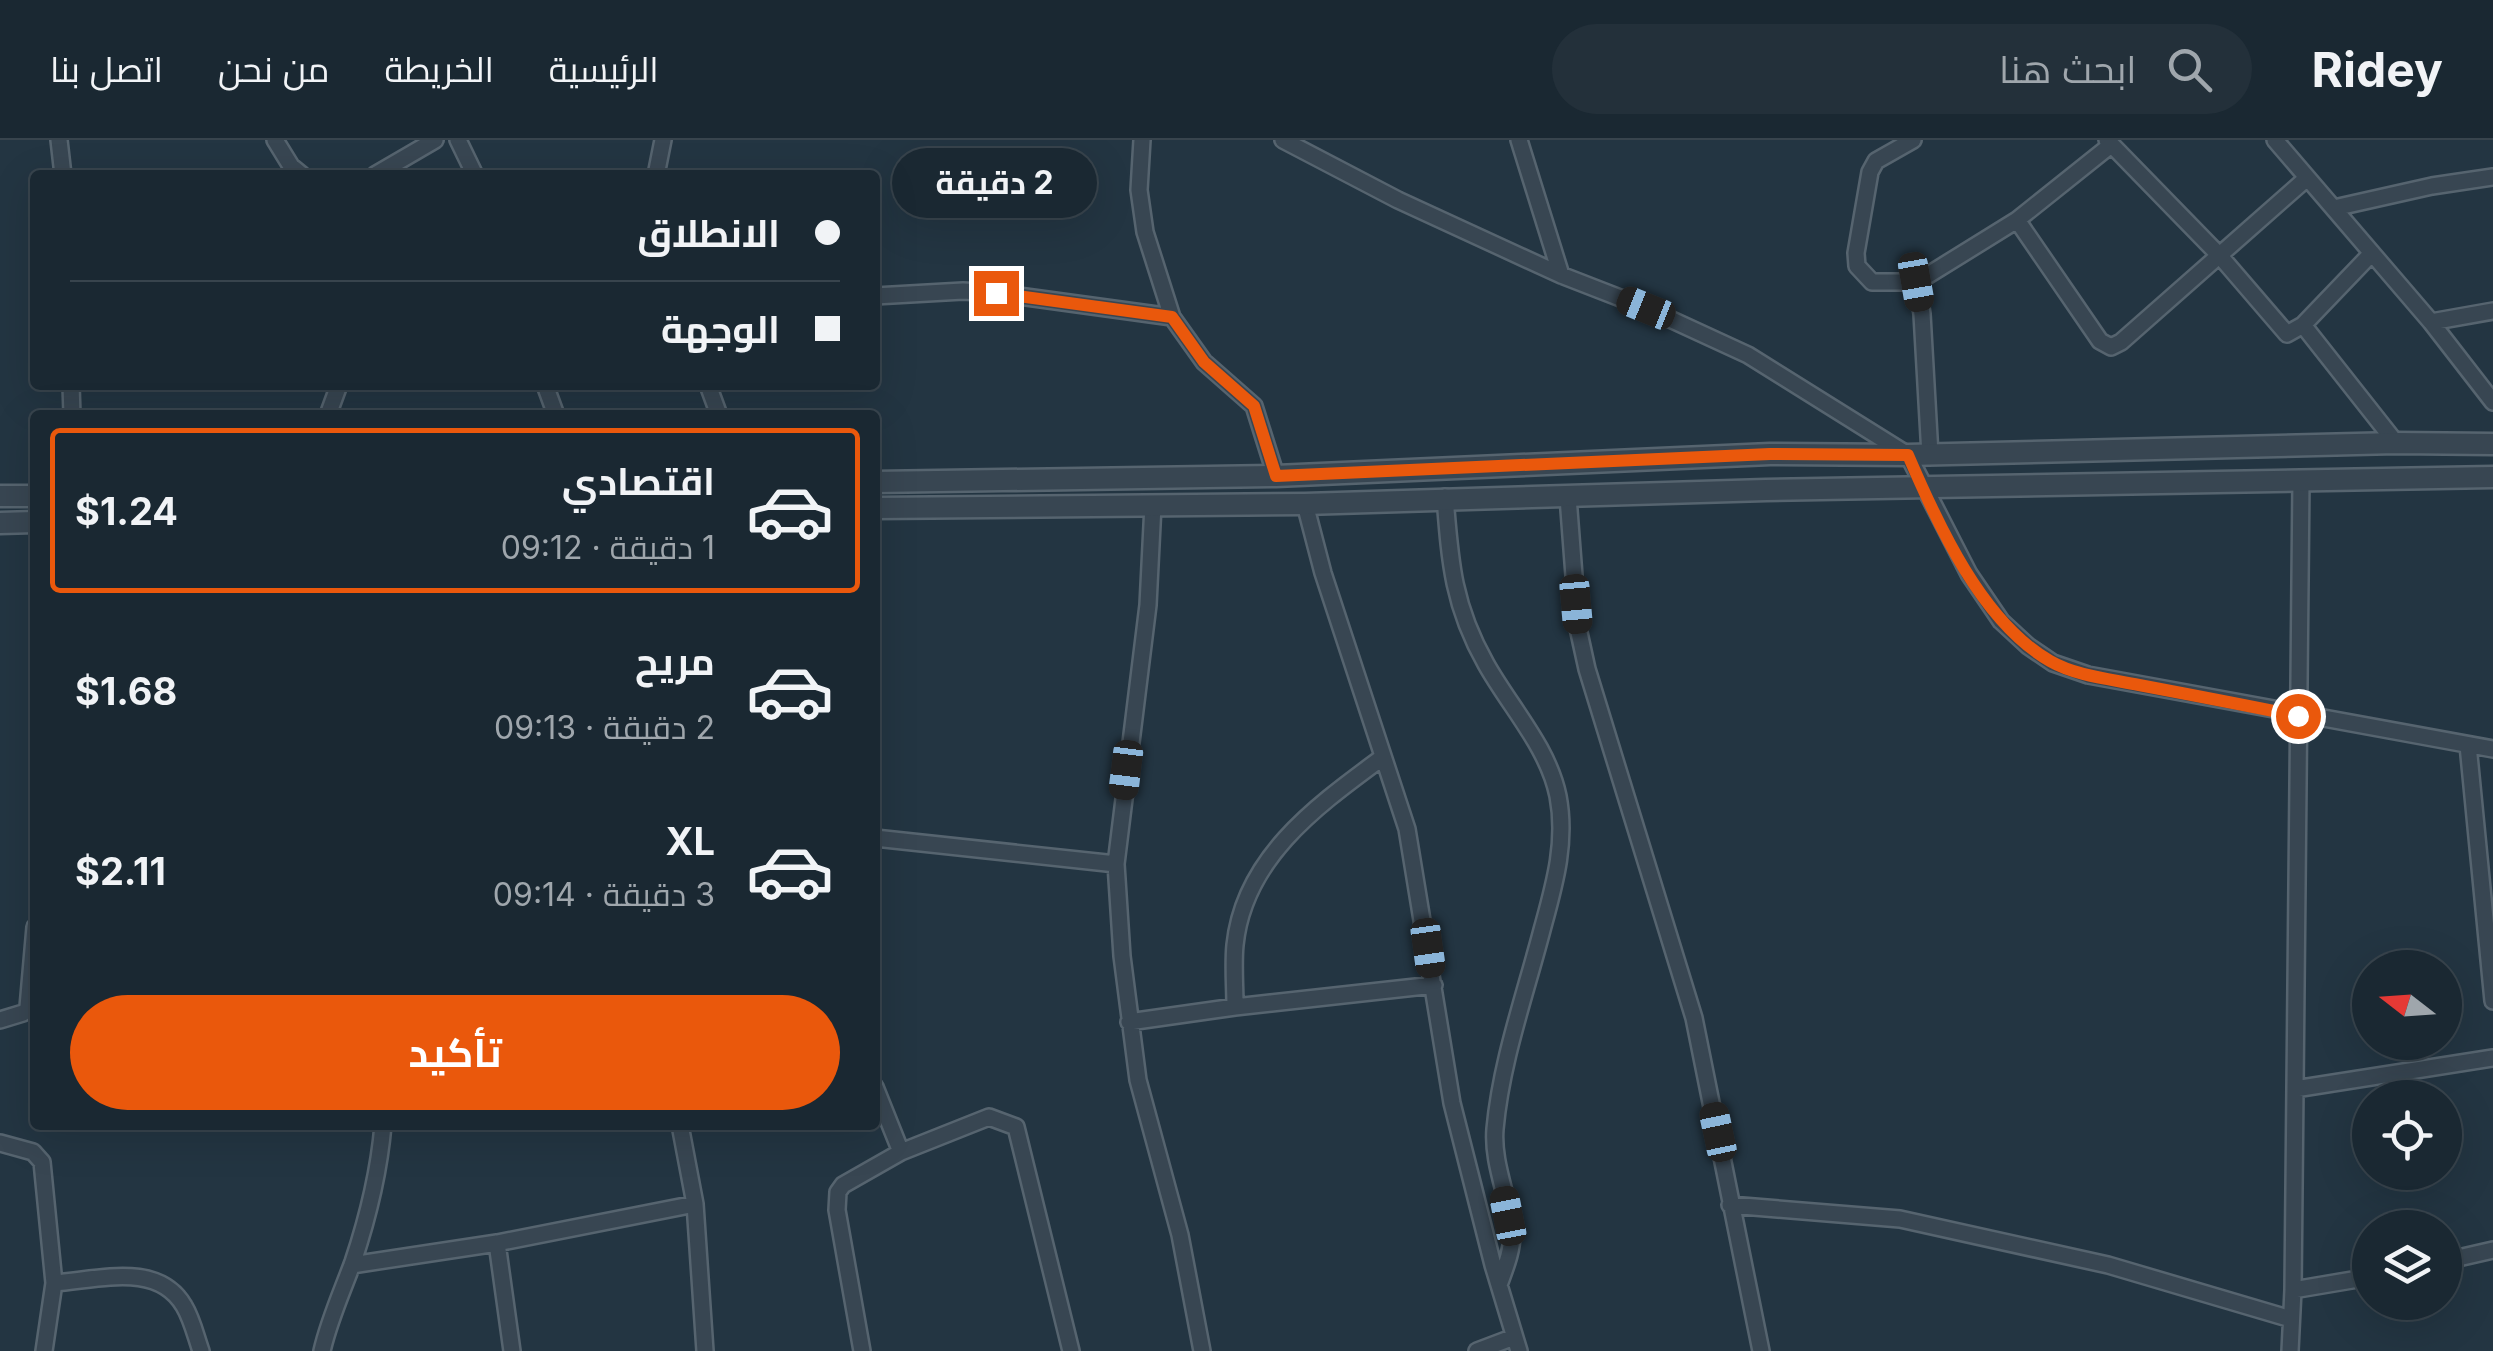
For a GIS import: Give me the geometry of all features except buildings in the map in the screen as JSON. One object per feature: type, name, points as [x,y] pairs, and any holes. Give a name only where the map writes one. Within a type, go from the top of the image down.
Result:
[{"type":"street","points":[[59,140],[62,170]]},
{"type":"street","points":[[276,140],[296,170]]},
{"type":"street","points":[[384,170],[435,140]]},
{"type":"street","points":[[458,140],[473,170]]},
{"type":"street","points":[[657,170],[663,140]]},
{"type":"street","points":[[1142,140],[1138,190],[1145,232],[1172,317],[1204,362],[1254,406],[1276,476]]},
{"type":"street","points":[[1283,140],[1561,275],[1646,308],[1748,355],[1908,455],[1969,574],[2002,621],[2053,663],[2088,675],[2493,749]]},
{"type":"street","points":[[1312,140],[1316,159]]},
{"type":"street","points":[[1519,140],[1561,275]]},
{"type":"street","points":[[1913,140],[1876,161],[1870,172],[1856,254],[1858,266],[1872,282],[1916,282],[2016,220],[2109,142],[2220,256],[2282,330],[2292,333],[2303,325],[2372,253]]},
{"type":"street","points":[[2275,140],[2493,402]]},
{"type":"street","points":[[2334,208],[2493,177]]},
{"type":"street","points":[[2016,220],[2100,342],[2107,346],[2121,342],[2307,178]]},
{"type":"street","points":[[1916,282],[1922,314],[1930,455]]},
{"type":"street","points":[[880,296],[996,293],[1172,317]]},
{"type":"street","points":[[2430,322],[2493,311]]},
{"type":"street","points":[[2303,325],[2396,443]]},
{"type":"street","points":[[880,482],[1276,476],[1770,454],[1930,455],[2493,444]]},
{"type":"street","points":[[2368,445],[2368,479]]},
{"type":"street","points":[[1456,468],[1451,497],[1452,580],[1461,613],[1485,663],[1544,756],[1558,795],[1562,830],[1557,874],[1510,1051],[1494,1132],[1512,1234],[1510,1255],[1499,1285]]},
{"type":"street","points":[[880,508],[1305,504],[1451,497],[2493,477]]},
{"type":"street","points":[[2290,1351],[2301,480]]},
{"type":"street","points":[[0,496],[30,496]]},
{"type":"street","points":[[1568,497],[1578,628],[1587,669],[1694,1018],[1761,1351]]},
{"type":"street","points":[[1305,504],[1323,573],[1408,829],[1452,1103],[1517,1344],[1478,1351]]},
{"type":"street","points":[[1152,505],[1148,605],[1116,864],[1129,1022],[1138,1080],[1180,1234],[1202,1351]]},
{"type":"street","points":[[0,523],[30,522]]},
{"type":"street","points":[[2468,745],[2493,1001]]},
{"type":"street","points":[[1235,1007],[1238,924],[1252,887],[1272,852],[1308,813],[1383,757]]},
{"type":"street","points":[[880,839],[1116,864]]},
{"type":"street","points":[[1129,1022],[1434,986]]},
{"type":"street","points":[[0,1020],[30,1008]]},
{"type":"street","points":[[2295,1089],[2493,1058]]},
{"type":"street","points":[[880,1100],[901,1152]]},
{"type":"street","points":[[862,1351],[837,1210],[838,1192],[843,1185],[901,1152],[989,1118],[1016,1127],[1071,1351]]},
{"type":"street","points":[[322,1351],[352,1265],[379,1167],[383,1130]]},
{"type":"street","points":[[681,1130],[695,1204],[706,1351]]},
{"type":"street","points":[[0,1143],[33,1152],[42,1162],[54,1283],[44,1351]]},
{"type":"street","points":[[352,1265],[497,1243],[695,1204]]},
{"type":"street","points":[[1730,1205],[1900,1219],[2108,1266],[2291,1319]]},
{"type":"street","points":[[497,1243],[512,1351]]},
{"type":"street","points":[[2462,1257],[2493,1250]]},
{"type":"street","points":[[54,1283],[137,1277],[160,1280],[186,1308],[200,1351]]},
{"type":"street","points":[[2293,1290],[2352,1280]]},
{"type":"route","points":[[996,293],[1172,317],[1204,362],[1254,406],[1276,476],[1770,454],[1908,455],[1969,574],[2002,621],[2053,663],[2088,675],[2298,716]]}]
